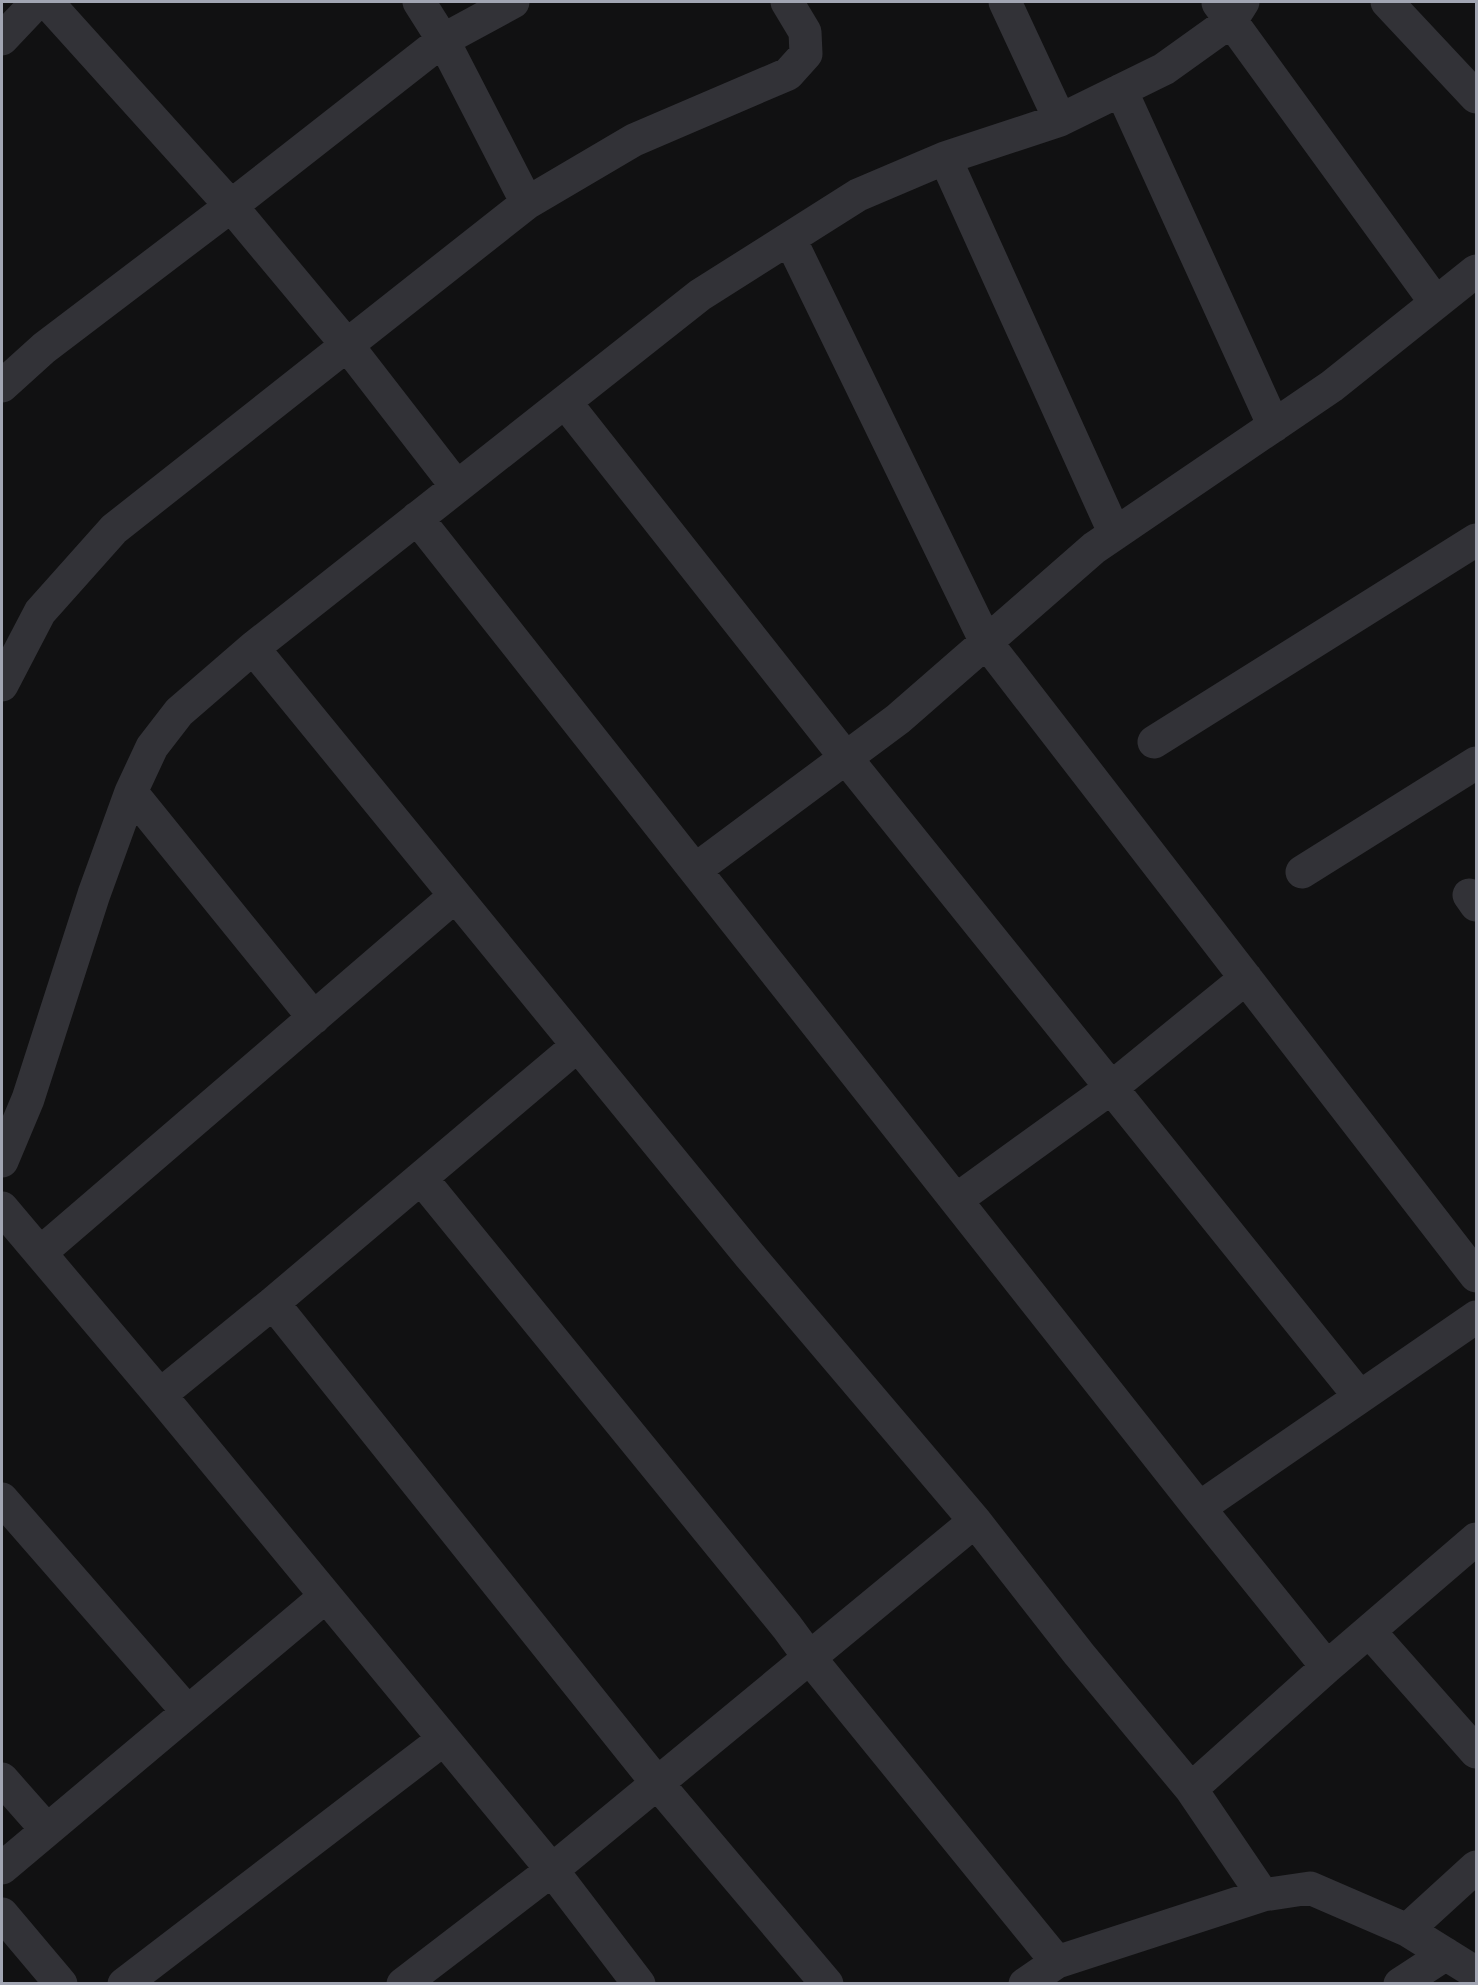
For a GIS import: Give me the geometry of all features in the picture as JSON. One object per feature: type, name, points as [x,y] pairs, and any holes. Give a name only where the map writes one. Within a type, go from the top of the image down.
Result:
[{"type":"street","points":[[2,39],[37,2]]},
{"type":"street","points":[[47,2],[231,206],[347,345],[457,487]]},
{"type":"street","points":[[419,2],[443,40],[527,203]]},
{"type":"street","points":[[2,386],[44,348],[231,206],[443,40],[513,2]]},
{"type":"street","points":[[2,685],[40,612],[114,529],[527,203],[634,140],[788,74],[806,54],[805,32],[787,2]]},
{"type":"street","points":[[1005,2],[1060,120]]},
{"type":"street","points":[[1387,2],[1476,97]]},
{"type":"street","points":[[2,1161],[28,1099],[90,906],[130,792],[152,747],[179,712],[253,648],[700,295],[858,195],[945,158],[1060,120],[1164,69],[1230,8],[1436,303]]},
{"type":"street","points":[[1121,90],[1274,426]]},
{"type":"street","points":[[945,158],[1115,534]]},
{"type":"street","points":[[790,239],[986,642],[1476,1276]]},
{"type":"street","points":[[695,870],[898,719],[1094,548],[1332,386],[1476,271]]},
{"type":"street","points":[[565,402],[846,758],[1360,1397]]},
{"type":"street","points":[[417,518],[1327,1667]]},
{"type":"street","points":[[1154,742],[1476,540]]},
{"type":"street","points":[[253,648],[750,1256],[975,1521],[1079,1654],[1191,1789],[1263,1895]]},
{"type":"street","points":[[1302,872],[1476,763]]},
{"type":"street","points":[[130,792],[314,1018]]},
{"type":"street","points":[[40,1253],[455,896]]},
{"type":"street","points":[[956,1200],[1111,1088],[1246,978]]},
{"type":"street","points":[[160,1395],[273,1303],[577,1046]]},
{"type":"street","points":[[421,1178],[1057,1962]]},
{"type":"street","points":[[2,1208],[160,1395],[552,1870],[639,1983]]},
{"type":"street","points":[[273,1303],[658,1784],[826,1983]]},
{"type":"street","points":[[1199,1508],[1476,1317]]},
{"type":"street","points":[[2,1499],[187,1711]]},
{"type":"street","points":[[403,1983],[552,1870],[975,1521]]},
{"type":"street","points":[[1191,1789],[1327,1667],[1476,1539]]},
{"type":"street","points":[[2,1868],[326,1596]]},
{"type":"street","points":[[1369,1631],[1476,1752]]},
{"type":"street","points":[[124,1983],[444,1739]]},
{"type":"street","points":[[2,1779],[47,1830]]},
{"type":"street","points":[[1407,1930],[1476,1867]]},
{"type":"street","points":[[1025,1983],[1057,1962],[1263,1895],[1310,1888],[1407,1930],[1476,1973]]},
{"type":"street","points":[[2,1914],[61,1983]]},
{"type":"street","points":[[1400,1983],[1446,1954]]}]
